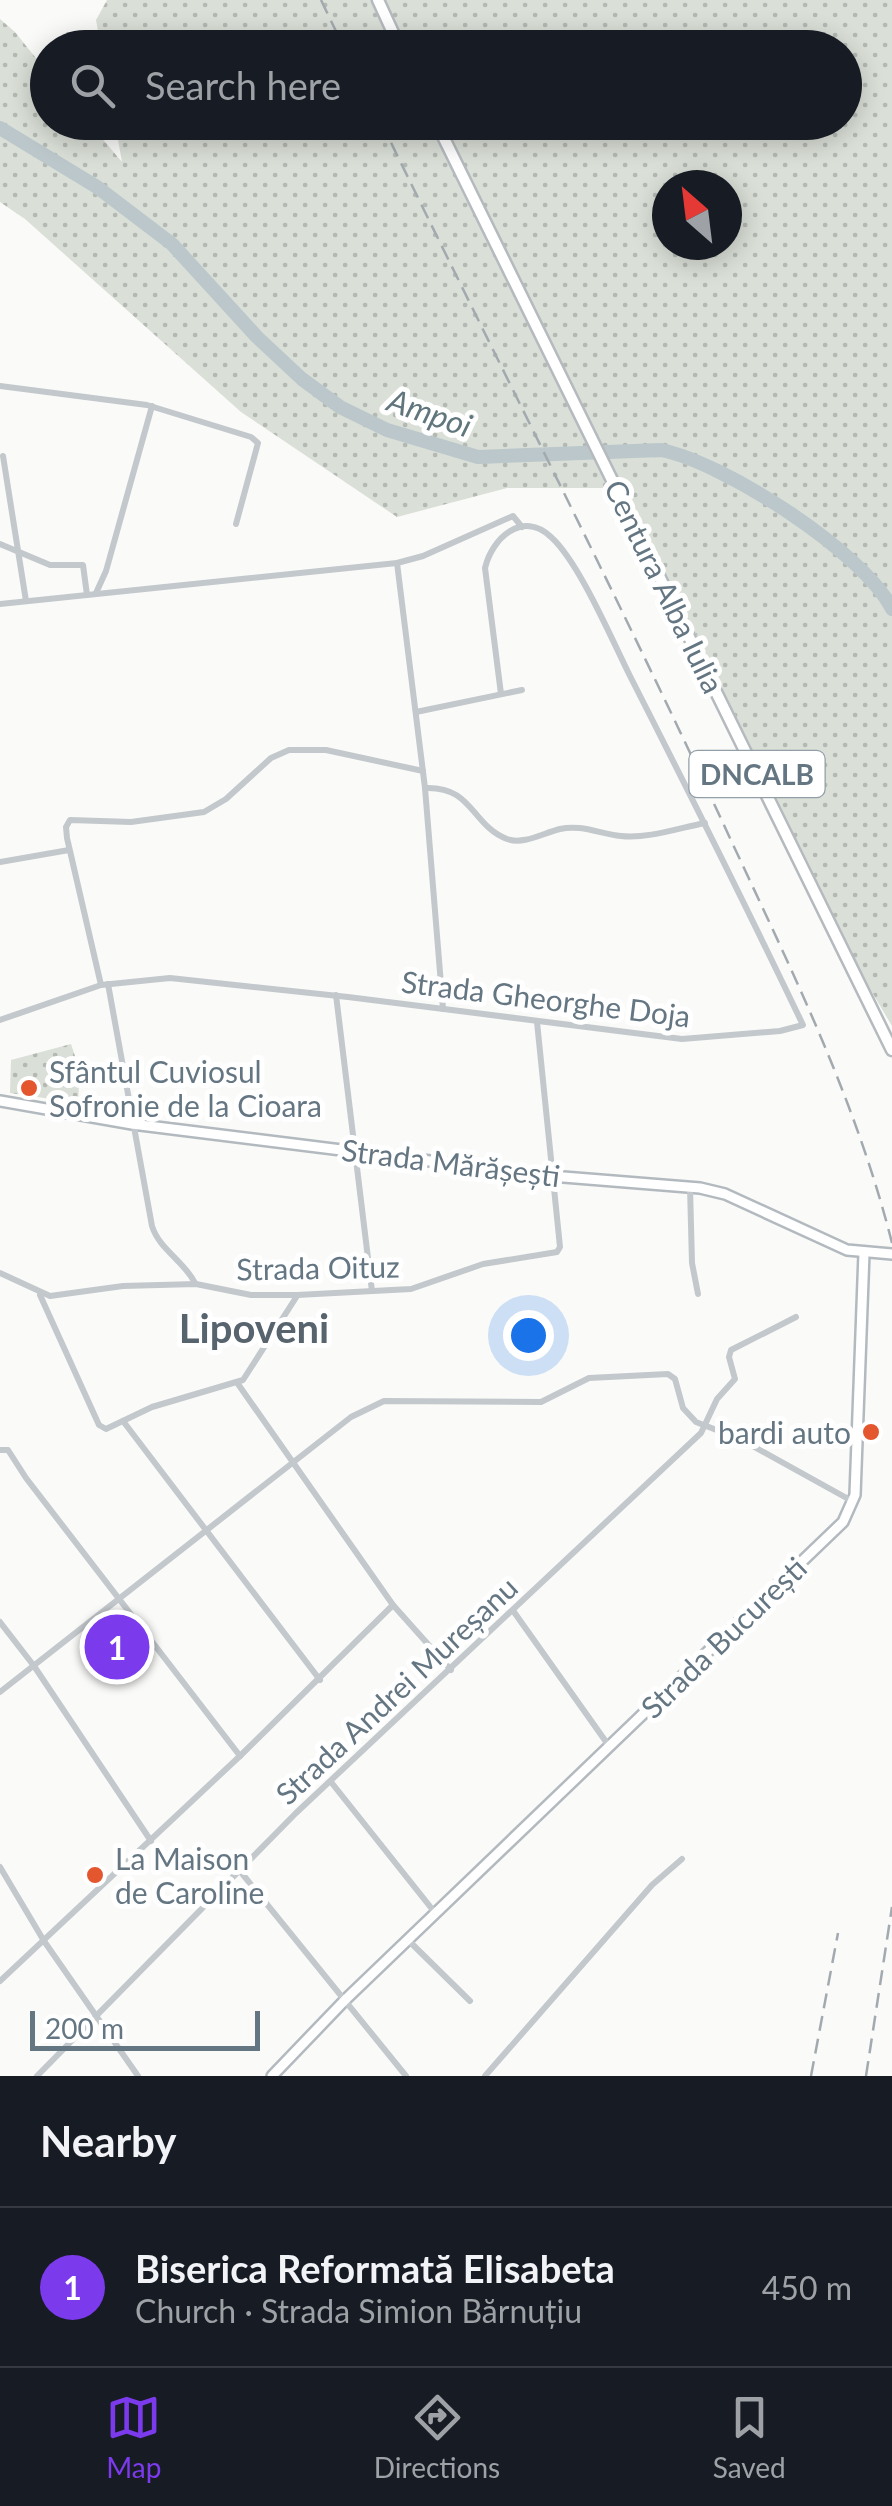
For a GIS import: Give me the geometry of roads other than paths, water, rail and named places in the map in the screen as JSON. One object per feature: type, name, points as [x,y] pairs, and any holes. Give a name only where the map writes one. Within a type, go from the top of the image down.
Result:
[{"type":"main road","points":[[378,0],[392,30]]},
{"type":"main road","name":"Centura Alba Iulia","points":[[445,140],[892,1050]]},
{"type":"main road","name":"Strada Mărășești","points":[[0,1101],[132,1124],[552,1176],[690,1187],[725,1194],[834,1245],[864,1254],[892,1254]]},
{"type":"main road","points":[[854,1502],[864,1254]]},
{"type":"main road","name":"Strada București","points":[[272,2076],[608,1746],[836,1530],[854,1502]]},
{"type":"street","points":[[0,386],[152,406],[251,437],[258,443],[236,524]]},
{"type":"street","points":[[91,594],[108,561],[152,406]]},
{"type":"street","points":[[2,456],[26,601]]},
{"type":"street","points":[[0,604],[398,563],[513,516],[522,527],[494,542],[484,568],[501,694]]},
{"type":"street","name":"Strada Gheorghe Doja","points":[[0,1020],[105,985],[170,978],[698,1040],[803,1025],[705,823],[564,550],[544,531],[522,527]]},
{"type":"street","points":[[0,544],[50,566],[83,564],[91,594]]},
{"type":"street","points":[[398,563],[425,788],[442,1009]]},
{"type":"street","points":[[416,712],[522,690]]},
{"type":"street","points":[[0,862],[69,850],[66,828],[70,820],[78,818],[131,822],[204,812],[226,799],[270,758],[289,750],[344,753],[423,771]]},
{"type":"street","points":[[425,788],[447,788],[456,793],[508,840],[570,828],[630,836],[705,823]]},
{"type":"street","name":"Strada Oituz","points":[[69,850],[105,985],[155,1235],[180,1259],[196,1284],[251,1295],[297,1296],[421,1287],[465,1268],[557,1252],[560,1246],[552,1176]]},
{"type":"street","points":[[336,995],[372,1291]]},
{"type":"street","points":[[537,1022],[552,1176]]},
{"type":"street","points":[[690,1187],[692,1264],[698,1294]]},
{"type":"street","points":[[0,1273],[40,1294],[63,1296],[122,1286],[196,1284]]},
{"type":"street","points":[[40,1294],[103,1429],[167,1402],[238,1384],[250,1373],[297,1296]]},
{"type":"street","name":"Strada Andrei Mureșanu","points":[[37,2076],[240,1870],[706,1428],[717,1399],[735,1379],[729,1352],[796,1318]]},
{"type":"street","points":[[0,1692],[351,1417],[384,1401],[540,1402],[589,1378],[668,1374],[676,1380],[682,1408],[706,1428],[742,1440],[854,1502]]},
{"type":"street","points":[[238,1384],[393,1605],[451,1670]]},
{"type":"street","points":[[123,1421],[320,1680]]},
{"type":"street","points":[[0,1450],[10,1452],[240,1756]]},
{"type":"street","points":[[0,1981],[320,1680],[393,1605]]},
{"type":"street","points":[[514,1612],[608,1746]]},
{"type":"street","points":[[0,1622],[151,1840]]},
{"type":"street","points":[[331,1782],[436,1914]]},
{"type":"street","points":[[485,2076],[652,1885],[682,1860]]},
{"type":"street","points":[[0,1867],[44,1941],[138,2076]]},
{"type":"street","points":[[240,1870],[406,2076]]},
{"type":"street","points":[[408,1940],[470,2000]]},
{"type":"waterway","name":"Ampoi","points":[[0,128],[97,187],[172,244],[257,337],[302,379],[340,407],[387,430],[478,457],[661,450],[688,458],[754,491],[823,537],[877,586],[892,609]]},
{"type":"railway","points":[[321,0],[335,30]]},
{"type":"railway","points":[[390,140],[687,746],[798,986],[841,1086],[892,1243]]},
{"type":"railway","points":[[866,2076],[892,1907]]},
{"type":"railway","points":[[811,2076],[838,1933]]},
{"type":"place","name":"Sfântul Cuviosul Sofronie de la Cioara","points":[[29,1088]]},
{"type":"place","name":"bardi auto","points":[[871,1432]]},
{"type":"place","name":"Biserica Reformată Elisabeta","points":[[117,1647]]},
{"type":"place","name":"La Maison de Caroline","points":[[95,1875]]},
{"type":"district","name":"Lipoveni","points":[[254,1328]]}]
